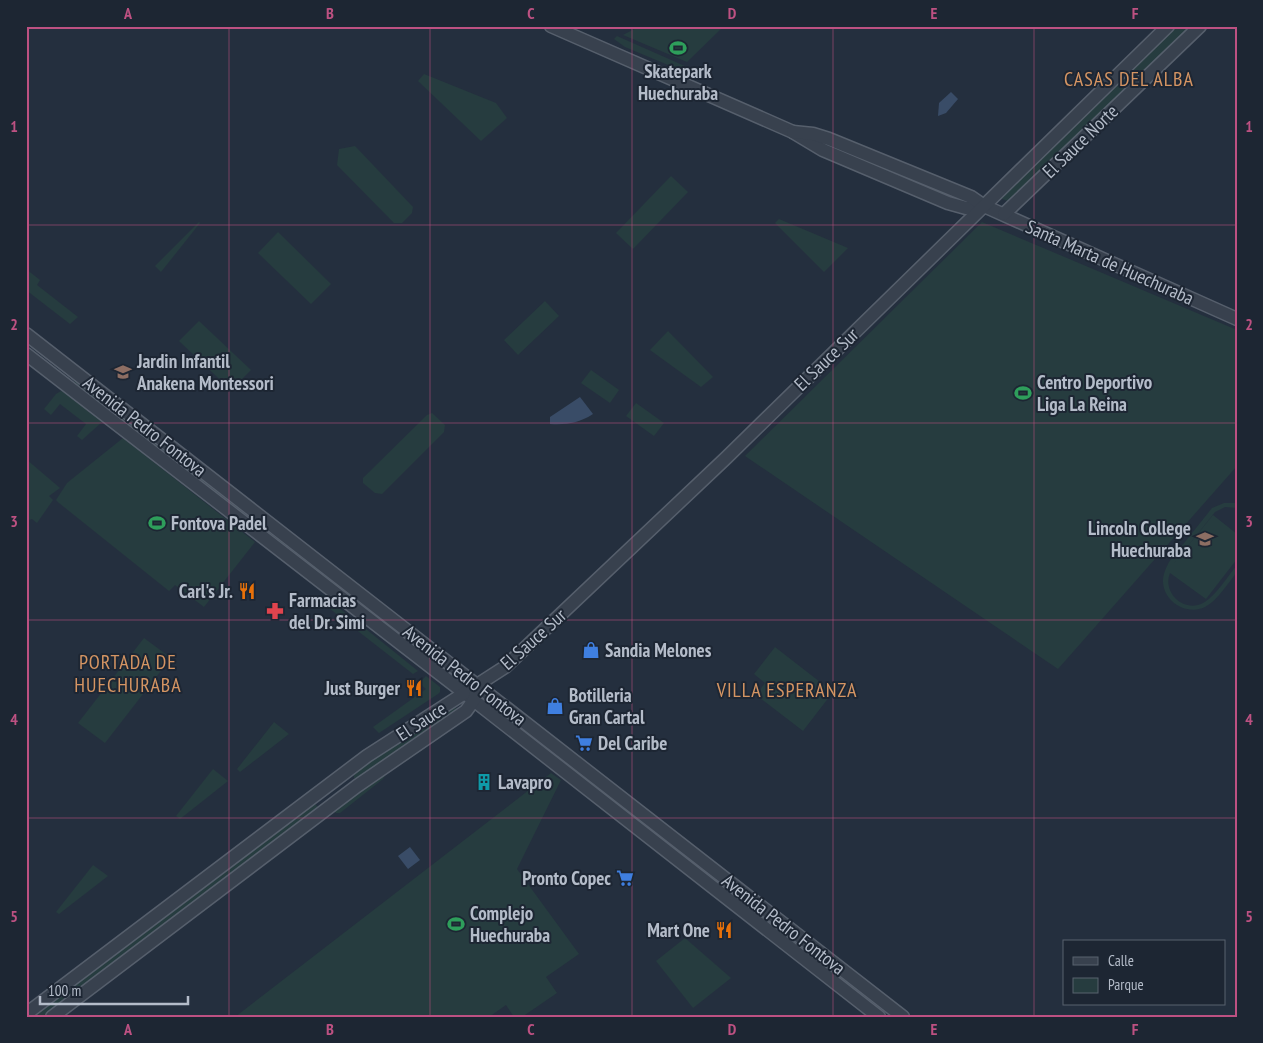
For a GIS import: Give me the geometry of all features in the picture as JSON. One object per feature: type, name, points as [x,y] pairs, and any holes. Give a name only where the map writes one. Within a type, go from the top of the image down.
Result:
[{"type":"street","name":"Santa Marta de Huechuraba","points":[[551,26],[793,132],[823,150],[948,203],[966,208],[984,206],[1004,214],[1237,319]]},
{"type":"street","name":"El Sauce Sur","points":[[478,685],[505,667],[726,458],[1168,26]]},
{"type":"street","name":"El Sauce Norte","points":[[1004,214],[1200,26]]},
{"type":"street","points":[[1152,42],[1156,52],[1166,58]]},
{"type":"street","name":"Avenida Pedro Fontova","points":[[26,334],[903,1017]]},
{"type":"street","name":"Avenida Pedro Fontova","points":[[26,354],[878,1017]]},
{"type":"street","name":"El Sauce","points":[[26,1014],[312,797],[348,771],[469,697],[478,685]]},
{"type":"street","name":"El Sauce","points":[[52,1017],[320,813],[466,711],[469,697]]},
{"type":"street","points":[[348,771],[350,780],[357,786]]},
{"type":"street","points":[[312,797],[319,804],[320,813]]},
{"type":"green space","name":"Skatepark Huechuraba","points":[[640,26],[724,26],[687,62],[623,35]]},
{"type":"green space","points":[[1170,26],[1197,26],[1012,203],[993,195]]},
{"type":"green space","points":[[617,36],[687,67],[685,70],[680,70],[625,47],[614,39]]},
{"type":"green space","points":[[424,74],[496,103],[507,118],[481,141],[418,81]]},
{"type":"green space","points":[[355,146],[413,207],[412,213],[402,223],[394,223],[337,165],[339,149]]},
{"type":"green space","points":[[671,176],[688,192],[633,249],[616,233]]},
{"type":"green space","points":[[779,219],[848,248],[824,272],[775,223]]},
{"type":"green space","name":"Centro Deportivo Liga La Reina","points":[[982,222],[1237,330],[1237,466],[1058,669],[745,456]]},
{"type":"green space","points":[[200,223],[161,272],[155,266]]},
{"type":"green space","points":[[278,232],[331,284],[311,304],[258,253]]},
{"type":"green space","points":[[26,269],[40,280],[37,285],[78,317],[70,324],[26,290]]},
{"type":"green space","points":[[545,301],[559,316],[518,355],[504,340]]},
{"type":"green space","points":[[199,321],[251,370],[231,390],[179,341]]},
{"type":"green space","points":[[668,331],[713,377],[701,387],[650,350]]},
{"type":"green space","points":[[591,370],[619,390],[610,403],[581,383]]},
{"type":"green space","points":[[74,381],[95,393],[417,643],[414,647],[150,441],[72,383]]},
{"type":"green space","points":[[61,391],[102,422],[82,440],[77,436],[86,424],[60,404],[51,415],[44,409],[56,394]]},
{"type":"green space","points":[[636,403],[664,423],[654,436],[626,416]]},
{"type":"green space","points":[[432,413],[445,425],[444,432],[382,494],[375,493],[363,483],[363,478],[427,415]]},
{"type":"green space","name":"Fontova Padel","points":[[123,438],[255,542],[204,607],[175,585],[169,591],[56,500],[67,483]]},
{"type":"green space","points":[[26,459],[60,488],[49,496],[53,500],[37,523],[32,519],[26,521]]},
{"type":"green space","points":[[1224,503],[1237,503],[1237,508],[1225,507],[1215,512],[1171,567],[1213,515],[1237,534],[1237,559],[1206,599],[1170,573],[1168,580],[1169,588],[1176,599],[1182,603],[1196,605],[1208,600],[1237,565],[1237,572],[1210,604],[1198,609],[1190,610],[1183,608],[1167,595],[1163,581],[1165,571],[1169,562],[1212,508]]},
{"type":"green space","points":[[322,595],[348,615],[348,617],[343,619],[320,601],[319,599]]},
{"type":"green space","points":[[356,621],[418,671],[413,674],[354,628]]},
{"type":"green space","points":[[144,638],[171,658],[105,743],[78,723]]},
{"type":"green space","points":[[775,647],[833,692],[803,731],[756,695],[765,683],[754,674]]},
{"type":"green space","points":[[426,676],[440,687],[440,692],[379,733],[373,727],[426,689],[419,683]]},
{"type":"green space","points":[[454,706],[457,709],[455,713],[357,778],[354,778],[354,772]]},
{"type":"green space","points":[[274,722],[289,734],[240,772],[237,769]]},
{"type":"green space","points":[[213,769],[228,781],[180,819],[176,816]]},
{"type":"green space","points":[[383,773],[385,776],[383,779],[340,813],[336,813],[333,810]]},
{"type":"green space","name":"Complejo Huechuraba","points":[[551,773],[561,780],[517,869],[579,954],[546,977],[557,993],[522,1017],[514,1017],[506,1005],[489,1017],[235,1017]]},
{"type":"green space","points":[[314,803],[318,810],[43,1017],[32,1017]]},
{"type":"green space","points":[[93,865],[108,876],[59,914],[56,912]]},
{"type":"green space","points":[[685,938],[731,978],[693,1008],[656,961]]},
{"type":"water","points":[[951,92],[958,99],[946,113],[938,116],[939,103]]},
{"type":"water","points":[[580,397],[593,414],[573,423],[550,424],[550,417]]},
{"type":"water","points":[[410,847],[420,860],[408,869],[398,856]]},
{"type":"place","name":"Skatepark Huechuraba","points":[[678,48]]},
{"type":"place","name":"Jardin Infantil Anakena Montessori","points":[[123,372]]},
{"type":"place","name":"Centro Deportivo Liga La Reina","points":[[1023,393]]},
{"type":"place","name":"Fontova Padel","points":[[157,523]]},
{"type":"place","name":"Lincoln College Huechuraba","points":[[1205,539]]},
{"type":"place","name":"Carl's Jr.","points":[[247,591]]},
{"type":"place","name":"Farmacias del Dr. Simi","points":[[275,611]]},
{"type":"place","name":"Sandia Melones","points":[[591,650]]},
{"type":"place","name":"Just Burger","points":[[414,688]]},
{"type":"place","name":"Botilleria Gran Cartal","points":[[555,706]]},
{"type":"place","name":"Del Caribe","points":[[584,743]]},
{"type":"place","name":"Lavapro","points":[[484,782]]},
{"type":"place","name":"Pronto Copec","points":[[625,878]]},
{"type":"place","name":"Complejo Huechuraba","points":[[456,924]]},
{"type":"place","name":"Mart One","points":[[724,930]]},
{"type":"district","name":"CASAS DEL ALBA","points":[[1129,79]]},
{"type":"district","name":"PORTADA DE HUECHURABA","points":[[128,674]]},
{"type":"district","name":"VILLA ESPERANZA","points":[[787,690]]}]
